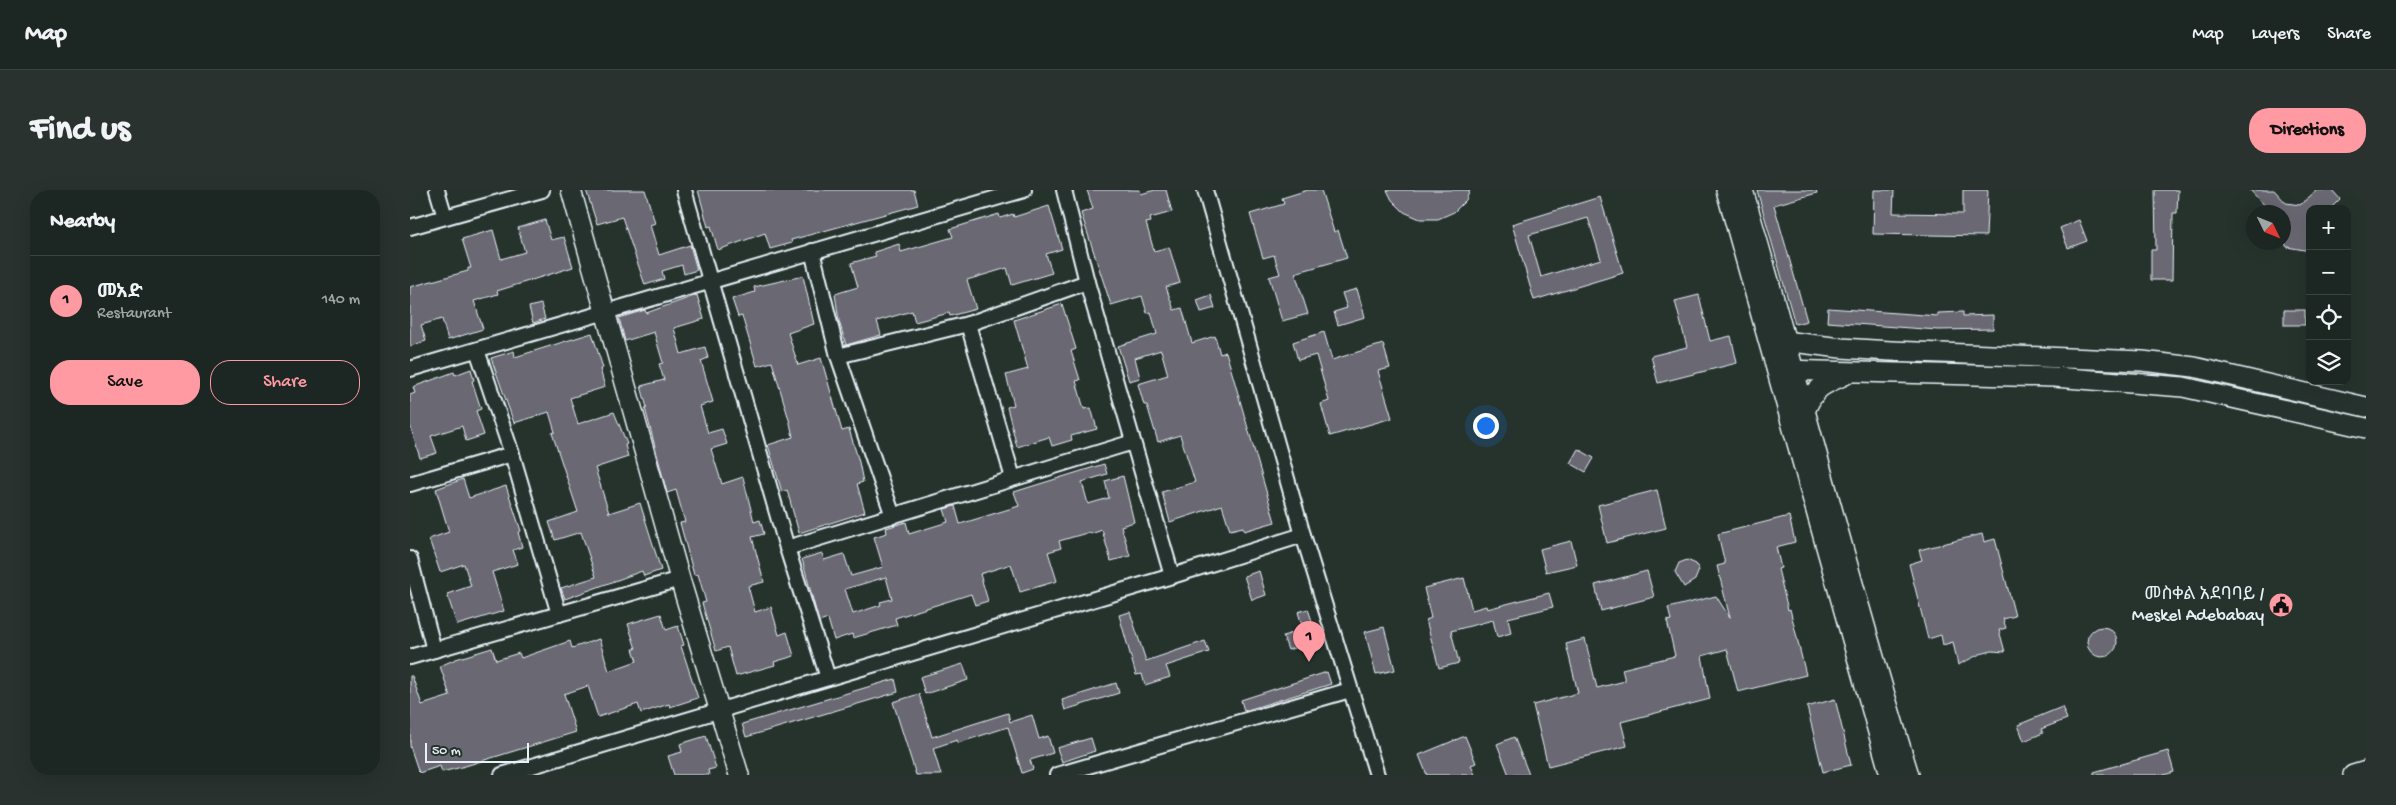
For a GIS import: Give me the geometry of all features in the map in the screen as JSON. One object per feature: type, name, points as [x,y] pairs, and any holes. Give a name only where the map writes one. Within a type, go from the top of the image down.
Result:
[{"type":"street","points":[[436,190],[445,217]]},
{"type":"street","points":[[410,227],[542,190]]},
{"type":"street","points":[[571,190],[680,579],[739,775]]},
{"type":"street","points":[[684,190],[787,548],[828,678]]},
{"type":"street","points":[[410,369],[1024,190]]},
{"type":"street","points":[[1064,190],[1087,282],[1172,576]]},
{"type":"street","points":[[1205,190],[1303,535],[1377,775]]},
{"type":"street","points":[[1726,190],[1768,340],[1805,411],[1879,678],[1909,775]]},
{"type":"street","points":[[1743,190],[1787,340],[1785,370],[1890,775]]},
{"type":"street","points":[[812,251],[838,356],[893,516]]},
{"type":"street","points":[[838,356],[968,324],[1087,282]]},
{"type":"street","points":[[968,324],[1013,478]]},
{"type":"street","points":[[1768,340],[1787,340],[1841,348],[1881,351],[2142,360],[2194,367],[2366,407]]},
{"type":"street","points":[[477,350],[512,454],[559,614]]},
{"type":"street","points":[[1785,370],[2054,378],[2183,386],[2366,428]]},
{"type":"street","points":[[1805,411],[1811,396],[1820,386],[1851,372]]},
{"type":"street","points":[[787,548],[1133,442]]},
{"type":"street","points":[[410,484],[512,454]]},
{"type":"street","points":[[502,775],[1172,576],[1303,535]]},
{"type":"street","points":[[410,559],[434,650]]},
{"type":"street","points":[[410,657],[680,579]]},
{"type":"street","points":[[1057,775],[1350,690]]},
{"type":"street","points":[[2353,775],[2366,771]]},
{"type":"building","points":[[586,190],[645,190],[655,223],[650,225],[659,255],[690,245],[697,270],[684,274],[682,265],[662,271],[664,279],[645,285],[622,217],[597,224]]},
{"type":"building","points":[[698,190],[914,190],[918,205],[791,240],[792,243],[770,249],[765,233],[718,250],[711,226],[708,227]]},
{"type":"building","points":[[1087,190],[1140,190],[1141,194],[1155,190],[1166,190],[1172,212],[1150,218],[1151,222],[1146,223],[1154,251],[1169,247],[1180,283],[1166,287],[1174,310],[1182,308],[1192,343],[1215,336],[1220,354],[1226,352],[1275,522],[1244,531],[1243,527],[1230,530],[1222,505],[1170,522],[1162,492],[1195,482],[1180,435],[1158,442],[1147,405],[1144,405],[1138,384],[1168,375],[1161,350],[1135,358],[1140,378],[1129,381],[1118,346],[1157,334],[1151,312],[1147,313],[1142,296],[1111,305],[1081,213],[1093,209]]},
{"type":"building","points":[[1308,190],[1321,190],[1334,232],[1338,230],[1347,258],[1295,273],[1308,314],[1282,321],[1269,277],[1280,274],[1274,255],[1263,258],[1250,214],[1284,204],[1282,198]]},
{"type":"building","points":[[1387,190],[1470,190],[1466,200],[1454,212],[1438,219],[1420,219],[1404,212],[1392,200]]},
{"type":"building","points":[[1757,190],[1816,190],[1817,193],[1774,205],[1807,321],[1795,324]]},
{"type":"building","points":[[1874,190],[1894,190],[1893,213],[1963,214],[1963,190],[1988,190],[1986,236],[1873,234]]},
{"type":"building","points":[[2155,190],[2178,190],[2177,213],[2173,213],[2172,280],[2151,280],[2151,250],[2156,250]]},
{"type":"building","points":[[2250,190],[2274,190],[2286,203],[2300,205],[2317,190],[2332,190],[2340,199],[2334,205],[2306,205],[2306,250],[2291,248],[2291,205],[2264,205]]},
{"type":"building","points":[[1600,197],[1623,273],[1534,300],[1512,224]],"holes":[[[1588,218],[1601,259],[1541,277],[1529,235]]]},
{"type":"building","points":[[1049,206],[1062,249],[1046,254],[1052,273],[1012,285],[1007,268],[967,280],[976,309],[950,316],[949,313],[915,322],[912,311],[877,321],[881,335],[846,345],[839,321],[835,294],[858,287],[851,263],[876,256],[874,252],[899,244],[901,252],[953,237],[950,229],[999,214],[1000,218],[1013,214],[1014,217]]},
{"type":"building","points":[[545,220],[551,240],[564,237],[573,267],[497,291],[498,294],[474,301],[483,329],[448,340],[442,319],[421,325],[426,341],[410,346],[410,287],[468,271],[468,268],[471,268],[462,239],[493,230],[501,259],[525,252],[518,228]]},
{"type":"building","points":[[2079,220],[2087,241],[2068,248],[2060,228]]},
{"type":"building","points":[[803,276],[814,324],[788,333],[798,365],[821,358],[842,431],[849,429],[859,462],[863,482],[857,484],[865,512],[799,533],[787,490],[782,492],[768,445],[793,437],[790,423],[772,362],[757,366],[742,316],[738,317],[732,299],[755,292],[754,287]]},
{"type":"building","points":[[1357,289],[1365,317],[1338,325],[1334,312],[1347,308],[1342,293]]},
{"type":"building","points":[[697,295],[704,319],[674,328],[681,354],[705,347],[708,358],[701,361],[713,402],[700,406],[708,433],[722,429],[727,444],[711,449],[722,484],[743,477],[754,522],[760,520],[764,534],[752,537],[764,582],[748,586],[755,612],[771,607],[779,635],[787,632],[794,656],[774,662],[775,665],[736,676],[728,647],[716,651],[702,603],[706,602],[698,574],[694,575],[680,523],[685,522],[676,490],[667,493],[645,408],[647,408],[641,386],[664,380],[659,364],[663,363],[654,332],[625,341],[619,318],[645,310],[646,313]]},
{"type":"building","points":[[1211,295],[1215,308],[1201,312],[1197,300]]},
{"type":"building","points":[[1699,295],[1710,341],[1731,336],[1737,363],[1658,383],[1651,356],[1687,347],[1675,301]]},
{"type":"building","points":[[541,304],[545,319],[533,323],[529,307]]},
{"type":"building","points":[[1062,304],[1076,349],[1071,351],[1080,380],[1076,381],[1084,409],[1091,408],[1097,429],[1071,436],[1072,440],[1052,446],[1049,437],[1017,447],[1007,407],[1014,405],[1006,375],[1028,369],[1014,320]]},
{"type":"building","points":[[1828,308],[1938,316],[1938,313],[1963,312],[1963,316],[1993,315],[1993,329],[1938,330],[1827,322]]},
{"type":"building","points":[[2284,310],[2305,310],[2305,325],[2284,325]]},
{"type":"building","points":[[1324,332],[1332,360],[1383,344],[1390,368],[1378,371],[1392,418],[1330,436],[1321,404],[1329,401],[1316,355],[1298,360],[1293,342]]},
{"type":"building","points":[[592,333],[603,368],[600,369],[605,387],[570,398],[578,424],[614,412],[627,444],[625,445],[628,457],[595,468],[609,513],[640,503],[661,570],[644,576],[642,571],[565,599],[561,588],[596,577],[581,532],[555,540],[549,522],[578,512],[552,433],[555,432],[549,412],[514,423],[491,358],[514,351],[515,357]]},
{"type":"building","points":[[471,369],[474,380],[472,381],[481,409],[476,411],[484,435],[466,441],[462,426],[431,436],[437,453],[420,458],[410,425],[410,395],[415,393],[413,387],[454,372],[455,375]]},
{"type":"building","points":[[1578,449],[1594,458],[1586,472],[1570,463]]},
{"type":"building","points":[[1104,464],[1107,474],[1082,482],[1088,504],[1109,498],[1105,481],[1123,476],[1134,522],[1121,526],[1130,556],[1111,561],[1102,530],[1091,534],[1090,532],[1059,541],[1061,548],[1048,552],[1057,581],[1020,592],[1011,564],[980,574],[988,601],[975,605],[971,594],[895,618],[897,625],[853,638],[852,634],[834,640],[828,619],[819,622],[802,559],[822,553],[824,560],[844,554],[851,576],[883,567],[874,537],[887,533],[886,528],[906,522],[909,534],[948,522],[944,509],[955,506],[960,524],[1019,506],[1014,492]],"holes":[[[886,577],[892,599],[880,602],[881,605],[853,614],[845,589]]]},
{"type":"building","points":[[463,479],[469,498],[506,486],[521,531],[518,532],[522,547],[513,550],[518,564],[492,572],[504,611],[457,625],[447,594],[471,586],[464,564],[440,572],[429,539],[449,532],[436,489]]},
{"type":"building","points":[[1657,490],[1666,528],[1607,543],[1598,505]]},
{"type":"building","points":[[1789,516],[1795,542],[1776,547],[1781,568],[1778,569],[1806,675],[1738,692],[1727,649],[1702,656],[1710,699],[1621,722],[1627,746],[1548,766],[1533,705],[1578,693],[1566,644],[1585,639],[1597,688],[1625,681],[1622,669],[1675,656],[1667,621],[1671,620],[1668,608],[1716,596],[1730,618],[1717,566],[1725,564],[1718,534]]},
{"type":"building","points":[[1982,534],[1984,542],[1995,539],[2015,616],[2003,619],[2006,628],[1999,630],[2005,652],[1992,651],[1980,654],[1958,665],[1953,642],[1943,645],[1941,635],[1928,639],[1909,564],[1922,560],[1919,550]]},
{"type":"building","points":[[1571,541],[1577,565],[1546,572],[1540,549]]},
{"type":"building","points":[[1687,560],[1696,564],[1699,570],[1695,580],[1684,587],[1675,572],[1679,563]]},
{"type":"building","points":[[1259,571],[1266,595],[1252,600],[1244,576]]},
{"type":"building","points":[[1647,571],[1654,597],[1601,611],[1595,585]]},
{"type":"building","points":[[1464,578],[1472,610],[1486,606],[1487,609],[1549,593],[1553,607],[1508,618],[1511,633],[1497,637],[1493,620],[1451,631],[1459,663],[1439,668],[1426,620],[1431,618],[1424,588]]},
{"type":"building","points":[[1308,609],[1312,621],[1302,625],[1298,612]]},
{"type":"building","points":[[1130,612],[1146,661],[1205,641],[1209,652],[1166,666],[1170,677],[1145,685],[1142,674],[1136,675],[1119,615]]},
{"type":"building","points":[[661,614],[666,630],[678,626],[684,645],[681,646],[698,698],[670,707],[669,704],[641,713],[638,704],[598,717],[588,686],[564,694],[576,732],[462,767],[442,772],[440,766],[419,773],[410,746],[410,676],[412,676],[422,705],[450,696],[440,666],[456,659],[492,648],[496,660],[519,653],[521,658],[570,641],[572,648],[599,639],[609,671],[637,661],[633,649],[636,649],[628,624]]},
{"type":"building","points":[[1384,627],[1395,670],[1376,674],[1365,632]]},
{"type":"building","points":[[2102,627],[2112,632],[2117,642],[2112,652],[2102,657],[2092,652],[2087,642],[2092,632]]},
{"type":"building","points":[[1308,628],[1312,642],[1288,650],[1283,636]]},
{"type":"building","points":[[963,664],[968,680],[925,694],[920,677]]},
{"type":"building","points":[[1327,672],[1331,684],[1244,711],[1241,700]]},
{"type":"building","points":[[895,679],[898,692],[746,737],[742,724]]},
{"type":"building","points":[[1116,683],[1119,693],[1065,710],[1062,700]]},
{"type":"building","points":[[919,694],[932,737],[1008,713],[1010,722],[1032,715],[1039,739],[1048,736],[1053,753],[1030,760],[1033,769],[1022,773],[1008,727],[958,743],[957,740],[933,748],[941,775],[916,775],[893,702]]},
{"type":"building","points":[[1835,699],[1851,765],[1823,772],[1807,707]]},
{"type":"building","points":[[2062,707],[2067,719],[2041,729],[2043,733],[2024,741],[2018,725]]},
{"type":"building","points":[[706,736],[716,768],[708,770],[709,775],[674,775],[668,756],[682,752],[680,744]]},
{"type":"building","points":[[1465,736],[1476,763],[1471,765],[1475,775],[1427,775],[1419,755]]},
{"type":"building","points":[[1514,737],[1529,775],[1509,775],[1497,744]]},
{"type":"building","points":[[1091,738],[1095,751],[1062,762],[1057,748]]},
{"type":"building","points":[[2168,751],[2174,772],[2164,775],[2094,775],[2094,772]]},
{"type":"place","name":"መስቀል አደባባይ / Meskel Adebabay","points":[[2281,605]]},
{"type":"place","name":"መአድ","points":[[1309,662]]}]
